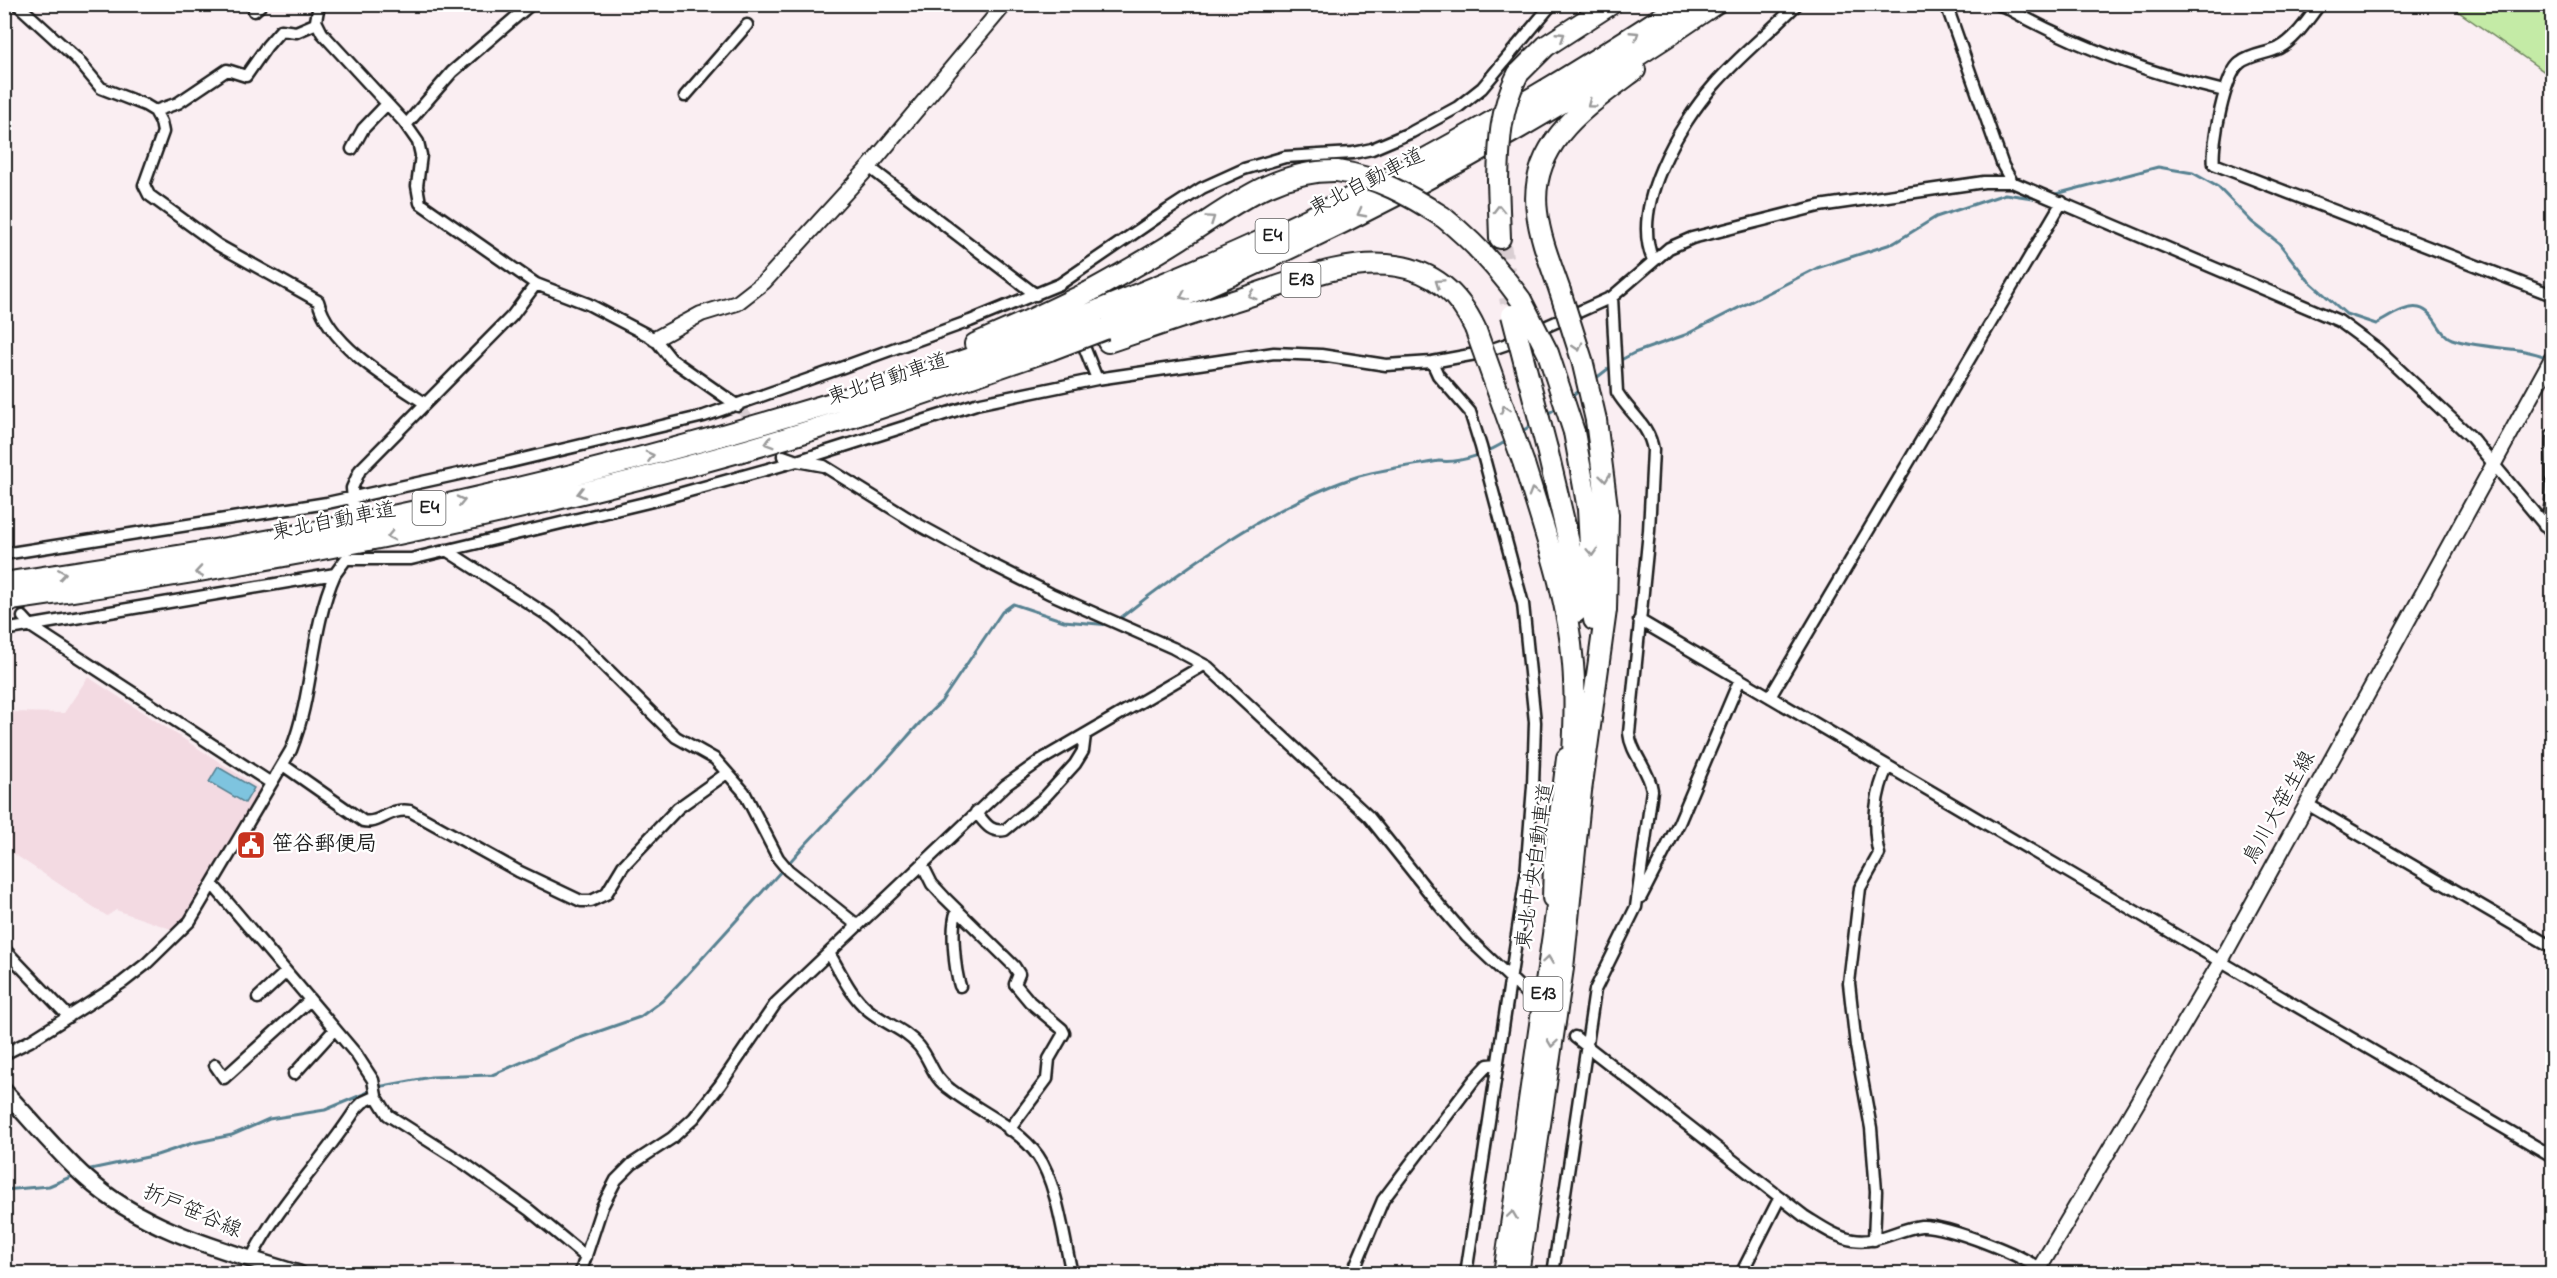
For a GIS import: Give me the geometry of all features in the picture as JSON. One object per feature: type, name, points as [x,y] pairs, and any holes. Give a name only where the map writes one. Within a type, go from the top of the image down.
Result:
[{"type":"highway","points":[[1500,238],[1498,181],[1502,120],[1510,88],[1518,74],[1546,46],[1611,4]]},
{"type":"highway","name":"東北自動車道","points":[[4,583],[372,521],[653,455],[1044,341],[1099,310],[1328,210],[1425,160],[1542,93],[1682,4]]},
{"type":"highway","name":"東北自動車道","points":[[1106,335],[1337,226],[1437,174],[1537,117],[1715,4]]},
{"type":"highway","name":"E13","points":[[1583,714],[1606,610],[1608,515],[1596,420],[1582,360],[1544,243],[1537,212],[1538,177],[1548,150],[1563,129],[1583,109],[1721,4]]},
{"type":"highway","name":"E13","points":[[1044,341],[1089,292],[1166,249],[1269,184],[1301,173],[1337,171],[1367,177],[1443,217],[1481,250],[1502,273],[1514,306],[1564,521],[1574,575],[1583,714]]},
{"type":"highway","name":"E13","points":[[826,426],[860,419],[1044,341],[1106,335],[1285,284],[1366,265],[1396,266],[1430,276],[1452,292],[1467,312],[1475,328],[1524,464],[1566,614],[1583,714]]},
{"type":"highway","name":"E13","points":[[1514,306],[1548,353],[1574,432],[1583,472],[1591,543],[1594,613],[1583,714]]},
{"type":"highway","name":"東北自動車道","points":[[4,601],[202,572],[377,539],[660,473],[826,426]]},
{"type":"highway","name":"東北中央自動車道","points":[[1504,1274],[1581,791],[1583,714]]},
{"type":"highway","name":"東北中央自動車道","points":[[1518,1274],[1560,929]]},
{"type":"main road","name":"折戸笹谷線","points":[[4,1091],[45,1137],[87,1179],[103,1191],[163,1227],[213,1247],[299,1274]]},
{"type":"street","points":[[17,4],[76,58],[101,88],[146,105],[154,111],[161,122],[163,132],[144,185],[149,195],[218,245],[318,301],[321,312],[333,329],[364,363],[425,403]]},
{"type":"street","points":[[319,4],[317,22],[322,33],[406,125],[418,142],[422,155],[417,186],[420,203],[536,284],[588,304],[655,339],[671,359],[738,407]]},
{"type":"street","points":[[655,339],[701,314],[737,303],[764,282],[869,167],[1005,4]]},
{"type":"street","points":[[4,554],[327,503],[491,467],[738,407],[1036,296],[1060,284],[1168,210],[1225,177],[1267,161],[1305,155],[1353,153],[1378,147],[1442,117],[1482,88],[1552,4]]},
{"type":"street","points":[[1653,260],[1646,237],[1647,213],[1665,160],[1698,105],[1713,86],[1797,4]]},
{"type":"street","points":[[1946,4],[2003,166],[2012,182]]},
{"type":"street","points":[[1996,4],[2081,45],[2224,91]]},
{"type":"street","points":[[2320,4],[2289,41],[2279,48],[2241,62],[2233,70],[2224,91],[2213,158],[2214,164],[2553,295]]},
{"type":"street","points":[[406,125],[452,72],[527,6]]},
{"type":"street","points":[[154,111],[178,103],[226,69],[246,76],[280,30],[296,32],[317,22]]},
{"type":"street","points":[[685,96],[747,25]]},
{"type":"street","points":[[352,149],[363,129],[387,104]]},
{"type":"street","points":[[869,167],[1036,296]]},
{"type":"street","points":[[4,1054],[69,1017],[146,964],[190,921],[283,765],[298,732],[321,608],[335,574],[346,555],[411,559],[669,497],[797,461],[975,404],[1097,379],[1274,353],[1321,356],[1386,365],[1432,362],[1481,353],[1507,344],[1612,297],[1669,248],[1692,238],[1819,206],[1857,199],[1895,197],[1984,182],[2012,182],[2339,321],[2377,349],[2470,436],[2548,530]]},
{"type":"street","points":[[1770,697],[2059,201]]},
{"type":"street","points":[[354,513],[352,488],[360,470],[512,316],[536,284]]},
{"type":"street","points":[[1060,284],[1097,379]]},
{"type":"street","points":[[1612,297],[1617,392],[1624,405],[1645,425],[1651,437],[1653,450],[1649,531],[1629,733],[1630,741],[1650,779],[1652,790],[1636,908]]},
{"type":"street","name":"鳥川大笹生線","points":[[2040,1271],[2221,961],[2493,463],[2553,358]]},
{"type":"street","points":[[1432,362],[1438,375],[1470,412],[1481,447],[1523,604],[1535,722],[1528,854],[1466,1274]]},
{"type":"street","points":[[2548,530],[2552,504],[2550,461],[2553,435]]},
{"type":"street","points":[[783,456],[824,466],[919,525],[985,561],[1051,594],[1173,648],[1204,665],[1369,817],[1466,936],[1525,992]]},
{"type":"street","points":[[446,550],[552,618],[575,637],[676,737],[704,752],[744,792],[778,858],[788,870],[857,925]]},
{"type":"street","points":[[4,630],[335,574]]},
{"type":"street","points":[[23,617],[32,627],[271,783]]},
{"type":"street","points":[[1639,620],[2553,1156]]},
{"type":"street","points":[[580,1274],[602,1207],[616,1180],[632,1164],[672,1138],[694,1118],[720,1085],[776,1003],[1014,778],[1204,665]]},
{"type":"street","points":[[1553,1274],[1595,990],[1679,822],[1740,679]]},
{"type":"street","points":[[976,812],[990,830],[997,832],[1005,830],[1045,797],[1075,764],[1083,751],[1085,735]]},
{"type":"street","points":[[283,765],[363,821],[373,821],[400,809],[410,811],[448,834],[554,890],[581,901],[591,901],[606,894],[623,866],[678,808],[727,773]]},
{"type":"street","points":[[1874,1240],[1876,1191],[1871,1128],[1856,1046],[1849,983],[1860,888],[1879,854],[1875,838],[1880,783],[1888,766]]},
{"type":"street","points":[[2307,804],[2553,947]]},
{"type":"street","points":[[923,866],[932,884],[1014,966],[1019,974],[1015,984],[1017,987],[1064,1033],[1049,1059],[1047,1079],[1010,1130]]},
{"type":"street","points":[[213,885],[356,1054],[373,1080],[376,1096],[388,1115],[465,1164],[529,1210],[586,1257]]},
{"type":"street","points":[[957,911],[953,956],[960,986]]},
{"type":"street","points":[[4,949],[69,1017]]},
{"type":"street","points":[[829,953],[852,992],[867,1009],[906,1034],[920,1047],[934,1074],[949,1089],[1010,1130],[1037,1155],[1048,1175],[1072,1274]]},
{"type":"street","points":[[258,998],[286,972]]},
{"type":"street","points":[[216,1065],[224,1078],[310,1000]]},
{"type":"street","points":[[294,1074],[335,1029]]},
{"type":"street","points":[[1575,1037],[1804,1216],[1842,1238],[1855,1241],[1874,1240],[1922,1226],[1939,1227],[1968,1236],[2040,1271]]},
{"type":"street","points":[[1352,1274],[1383,1200],[1474,1080],[1488,1065],[1498,1064]]},
{"type":"street","points":[[251,1258],[263,1234],[310,1175],[356,1109],[363,1102],[376,1096]]},
{"type":"street","points":[[1742,1274],[1780,1197]]},
{"type":"shaded area","points":[[88,677],[261,789],[196,908],[174,930],[116,910],[107,916],[5,848],[4,726],[9,712],[64,713]]},
{"type":"green space","points":[[2449,5],[2552,5],[2552,77]]},
{"type":"water","points":[[218,767],[254,788],[245,803],[209,782]]},
{"type":"waterway","points":[[2052,195],[2158,167],[2193,173],[2218,187],[2252,222],[2279,243],[2308,280],[2346,314],[2376,324],[2402,310],[2419,308],[2425,310],[2443,333],[2452,339],[2476,345],[2525,351],[2548,358]]},
{"type":"waterway","points":[[1619,361],[1634,353],[1685,335],[1817,268],[1894,243],[1936,217],[2005,194],[2040,199]]},
{"type":"waterway","points":[[1595,379],[1613,365]]},
{"type":"waterway","points":[[1571,397],[1582,389]]},
{"type":"waterway","points":[[1546,415],[1558,407]]},
{"type":"waterway","points":[[1521,432],[1533,424]]},
{"type":"waterway","points":[[1118,620],[1200,559],[1292,504],[1353,478],[1396,468],[1466,459],[1493,449],[1508,440]]},
{"type":"waterway","points":[[788,864],[941,702],[1002,612],[1013,604],[1064,621],[1110,625]]},
{"type":"waterway","points":[[86,1170],[157,1155],[193,1143],[232,1135],[269,1119],[325,1110],[383,1086],[431,1077],[492,1075],[574,1040],[640,1017],[662,1001],[783,869]]},
{"type":"waterway","points":[[4,1190],[49,1186],[75,1175]]},
{"type":"tunnel","points":[[1500,238],[1510,303]]},
{"type":"tunnel","points":[[741,410],[783,456]]},
{"type":"tunnel","points":[[1525,992],[1575,1037]]},
{"type":"place","name":"笹谷郵便局","points":[[251,845]]}]
